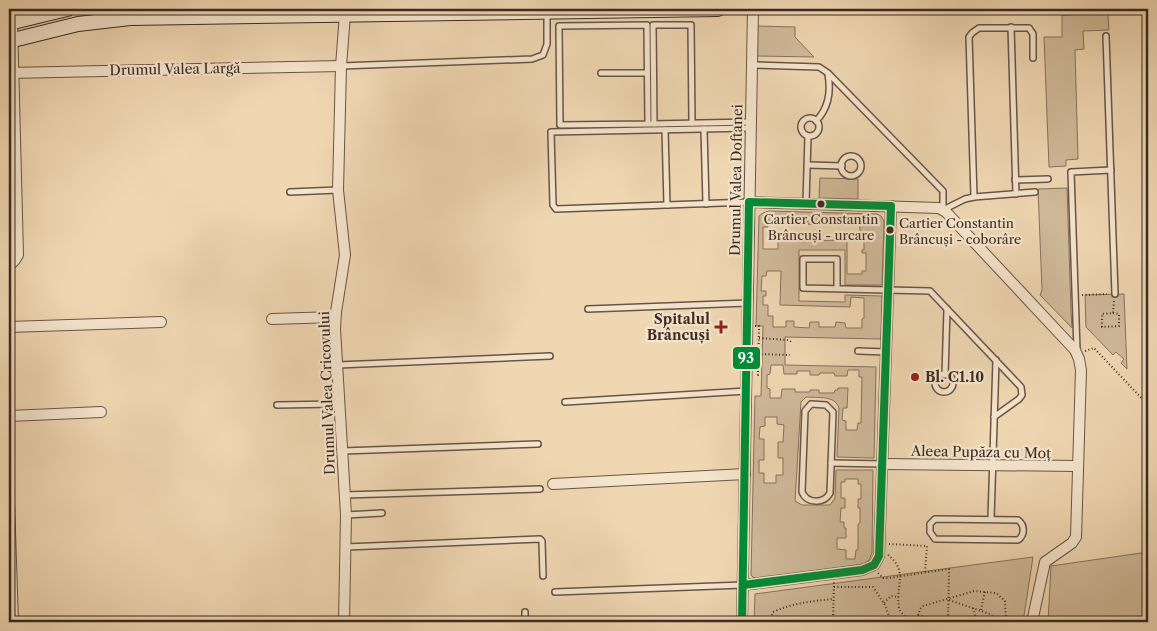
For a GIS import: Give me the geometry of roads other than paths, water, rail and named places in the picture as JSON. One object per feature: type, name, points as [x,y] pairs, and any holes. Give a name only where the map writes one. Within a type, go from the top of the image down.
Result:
[{"type":"main road","points":[[10,23],[41,12],[67,9]]},
{"type":"main road","points":[[10,40],[78,24],[112,19],[547,10],[718,9]]},
{"type":"street","name":"Drumul Valea Doftanei","points":[[742,622],[753,9]]},
{"type":"street","name":"Drumul Valea Cricovului","points":[[344,622],[346,515],[335,317],[345,255],[338,190],[341,66],[345,14]]},
{"type":"street","points":[[9,266],[18,256],[13,232],[10,23]]},
{"type":"street","name":"Drumul Valea Largă","points":[[11,73],[341,66]]},
{"type":"street","points":[[749,202],[935,207],[943,210],[1077,353],[1081,370],[1076,537],[1072,543],[1045,562],[1032,622]]},
{"type":"street","points":[[743,585],[862,570],[874,565],[879,556],[891,206]]},
{"type":"street","points":[[272,319],[335,317]]},
{"type":"street","points":[[9,327],[161,322]]},
{"type":"street","points":[[9,416],[101,412]]},
{"type":"street","name":"Aleea Pupăza cu Moț","points":[[883,464],[1078,466]]},
{"type":"street","points":[[553,484],[745,474]]},
{"type":"street","points":[[9,500],[10,592],[13,622]]},
{"type":"lane","points":[[341,66],[532,59],[543,55],[547,44],[547,10]]},
{"type":"lane","points":[[651,124],[647,73],[647,25],[559,26],[560,125],[651,124],[692,123],[751,125]]},
{"type":"lane","points":[[651,124],[654,25],[691,25],[692,123]]},
{"type":"lane","points":[[1011,27],[1016,194]]},
{"type":"lane","points":[[974,197],[968,41],[972,33],[979,28],[1024,27],[1032,30],[1033,58]]},
{"type":"lane","points":[[1106,36],[1115,294]]},
{"type":"lane","points":[[752,65],[819,67],[828,73],[943,191],[943,210],[965,199],[974,197],[1036,192]]},
{"type":"lane","points":[[601,73],[647,73]]},
{"type":"lane","points":[[816,121],[824,111],[827,103],[830,87],[828,73]]},
{"type":"lane","points":[[808,119],[816,121],[818,131],[814,135],[808,136],[802,132],[802,124],[808,119]]},
{"type":"lane","points":[[749,202],[558,210],[553,205],[552,196],[551,132],[704,129],[751,125]]},
{"type":"lane","points":[[704,129],[706,204]]},
{"type":"lane","points":[[665,130],[667,205]]},
{"type":"lane","points":[[806,203],[808,136]]},
{"type":"lane","points":[[808,165],[842,166]]},
{"type":"lane","points":[[1077,353],[1071,172],[1111,170]]},
{"type":"lane","points":[[1015,180],[1048,179]]},
{"type":"lane","points":[[290,192],[338,190]]},
{"type":"lane","points":[[837,289],[837,259],[803,259],[802,288],[837,289],[930,291],[1021,387],[1023,391],[1019,399],[994,417]]},
{"type":"lane","points":[[588,309],[748,303]]},
{"type":"lane","points":[[945,375],[947,309]]},
{"type":"lane","points":[[858,352],[887,352]]},
{"type":"lane","points":[[338,365],[550,356]]},
{"type":"lane","points":[[991,519],[996,360]]},
{"type":"lane","points":[[565,402],[747,391]]},
{"type":"lane","points":[[277,406],[341,404]]},
{"type":"lane","points":[[811,404],[826,405],[834,412],[831,463],[830,493],[828,498],[822,501],[808,500],[802,492],[805,411],[811,404]]},
{"type":"lane","points":[[342,451],[538,444]]},
{"type":"lane","points":[[831,463],[883,464]]},
{"type":"lane","points":[[345,495],[540,489]]},
{"type":"lane","points":[[346,515],[382,513]]},
{"type":"lane","points":[[935,519],[991,519],[1018,520],[1023,527],[1021,538],[1018,540],[934,539],[930,532],[930,524],[935,519]]},
{"type":"lane","points":[[346,547],[540,539],[542,541],[543,576]]},
{"type":"lane","points":[[554,592],[743,585]]},
{"type":"lane","points":[[525,612],[525,622]]},
{"type":"place","name":"Cartier Constantin Brâncuși - urcare","points":[[821,204]]},
{"type":"place","name":"Cartier Constantin Brâncuși - coborâre","points":[[890,230]]},
{"type":"place","name":"Spitalul Brâncuși","points":[[721,327]]},
{"type":"place","name":"Bl. C1.10","points":[[915,377]]}]
